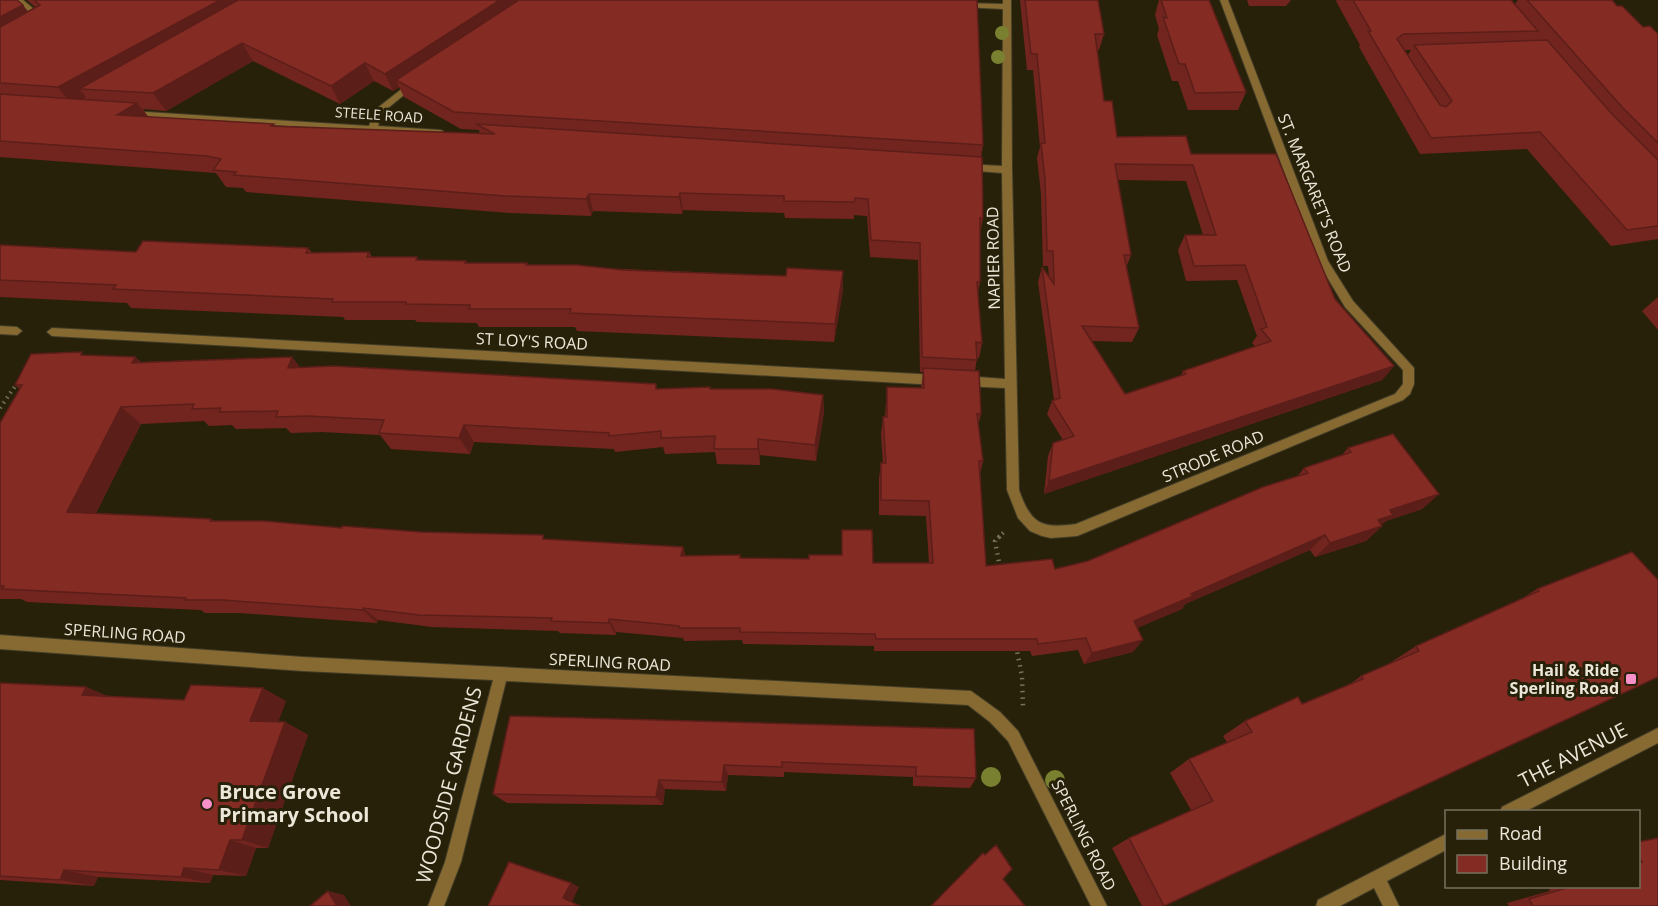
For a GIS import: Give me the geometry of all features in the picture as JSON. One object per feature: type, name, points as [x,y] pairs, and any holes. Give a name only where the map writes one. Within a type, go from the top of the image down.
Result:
[{"type":"street","points":[[18,0],[48,23],[38,28]]},
{"type":"street","name":"ST. MARGARET'S ROAD","points":[[1224,0],[1323,262],[1350,304],[1404,363],[1411,378]]},
{"type":"street","points":[[954,4],[1007,3]]},
{"type":"street","name":"NAPIER ROAD","points":[[1007,3],[1007,170],[1013,490],[1020,513]]},
{"type":"street","points":[[373,128],[378,112],[421,78]]},
{"type":"street","name":"STEELE ROAD","points":[[119,114],[454,134]]},
{"type":"street","points":[[957,167],[1007,170]]},
{"type":"street","points":[[0,330],[17,331]]},
{"type":"street","name":"ST LOY'S ROAD","points":[[52,332],[1011,384]]},
{"type":"street","name":"STRODE ROAD","points":[[1020,513],[1030,525],[1042,532],[1077,531],[1399,397],[1408,389],[1411,378]]},
{"type":"street","name":"SPERLING ROAD","points":[[0,642],[501,675],[970,698],[995,717],[1013,736],[1099,906]]},
{"type":"street","name":"WOODSIDE GARDENS","points":[[436,906],[453,862],[501,675]]},
{"type":"street","name":"THE AVENUE","points":[[1511,810],[1658,735]]},
{"type":"street","points":[[1324,906],[1445,843]]},
{"type":"street","points":[[1377,879],[1391,906]]},
{"type":"path","points":[[0,408],[20,378]]},
{"type":"path","points":[[1001,571],[995,541],[1020,513]]},
{"type":"path","points":[[1013,736],[1024,711],[1022,676],[1015,640]]},
{"type":"building","points":[[0,0],[17,0],[23,5],[0,17]]},
{"type":"building","points":[[34,0],[220,0],[58,87],[0,83],[0,27],[40,5]]},
{"type":"building","points":[[238,0],[500,0],[385,74],[365,63],[331,86],[242,43],[153,93],[79,89]]},
{"type":"building","points":[[519,0],[977,0],[983,145],[454,112],[396,80]]},
{"type":"building","points":[[1025,0],[1098,0],[1104,34],[1095,34],[1104,101],[1112,101],[1117,137],[1186,136],[1191,154],[1276,154],[1335,299],[1394,366],[1049,481],[1053,443],[1074,436],[1052,401],[1060,398],[1042,267],[1054,284],[1053,251],[1047,251],[1045,179],[1041,143],[1045,143],[1037,54],[1031,54]],"holes":[[[1115,164],[1193,165],[1216,235],[1185,235],[1194,266],[1245,265],[1267,327],[1261,329],[1271,341],[1183,371],[1186,374],[1125,394],[1082,326],[1139,328],[1124,255],[1131,255]]]},
{"type":"building","points":[[1161,0],[1209,0],[1246,92],[1195,93],[1185,64],[1179,64],[1163,17],[1167,18]]},
{"type":"building","points":[[1353,0],[1511,0],[1538,31],[1403,34],[1397,39],[1440,105],[1446,107],[1452,101],[1414,45],[1547,40],[1612,114],[1658,160],[1658,226],[1627,230],[1540,132],[1431,138],[1368,31],[1371,31]]},
{"type":"building","points":[[1527,0],[1612,0],[1617,6],[1622,6],[1643,27],[1650,26],[1658,34],[1658,143],[1622,107]]},
{"type":"building","points":[[0,94],[137,103],[117,115],[274,124],[271,126],[495,134],[476,124],[982,157],[983,218],[980,218],[980,282],[977,282],[982,343],[976,342],[977,360],[922,357],[920,243],[871,240],[868,199],[855,198],[854,202],[784,201],[784,196],[680,193],[679,197],[589,194],[586,199],[505,196],[234,175],[236,172],[213,170],[221,159],[207,156],[0,141]]},
{"type":"building","points":[[143,241],[308,248],[306,253],[369,252],[367,257],[417,257],[416,260],[466,261],[465,263],[577,265],[623,270],[786,276],[787,268],[843,271],[835,324],[570,313],[571,309],[469,309],[470,305],[332,302],[333,299],[113,289],[116,285],[0,280],[0,245],[136,252]]},
{"type":"building","points":[[82,352],[81,355],[135,357],[132,363],[292,357],[288,368],[333,366],[656,384],[656,389],[710,387],[710,389],[772,389],[823,395],[815,445],[758,439],[758,449],[714,449],[715,436],[661,438],[661,431],[609,436],[609,433],[464,425],[459,438],[379,433],[384,420],[307,416],[276,417],[278,411],[219,412],[221,408],[192,409],[194,404],[121,407],[67,512],[211,519],[210,521],[264,521],[421,532],[543,535],[543,539],[683,547],[681,556],[740,555],[740,558],[809,559],[809,555],[842,555],[842,530],[872,530],[873,563],[933,563],[929,501],[881,500],[881,463],[886,463],[883,417],[887,417],[887,387],[924,388],[923,368],[979,371],[981,414],[977,414],[983,461],[979,461],[986,566],[1052,559],[1055,569],[1088,561],[1263,487],[1308,473],[1304,468],[1351,452],[1348,448],[1393,434],[1439,494],[1390,510],[1393,515],[1378,520],[1382,526],[1330,543],[1325,535],[1191,594],[1193,596],[1134,621],[1143,640],[1092,653],[1086,638],[1038,644],[1037,639],[876,639],[875,634],[740,632],[740,628],[679,628],[679,626],[609,619],[609,623],[551,621],[552,618],[419,615],[363,608],[363,610],[2,589],[4,586],[0,586],[0,423],[22,385],[15,385],[31,354]]},
{"type":"building","points":[[1632,552],[1658,580],[1658,677],[1164,906],[1129,838],[1213,801],[1189,759],[1252,732],[1245,721],[1298,697],[1302,704],[1363,679],[1361,676],[1419,651],[1416,646],[1539,591],[1537,589]]},
{"type":"building","points":[[0,683],[86,687],[82,695],[184,700],[191,685],[263,688],[250,721],[285,722],[242,840],[230,840],[219,870],[184,868],[181,877],[64,870],[60,880],[0,876]]},
{"type":"building","points":[[510,716],[974,729],[976,778],[916,776],[916,767],[782,762],[782,767],[724,765],[722,782],[659,780],[656,797],[493,794]]},
{"type":"building","points":[[1658,838],[1658,906],[1533,906],[1529,899],[1566,888],[1640,888],[1640,862],[1642,862],[1640,842]]},
{"type":"building","points":[[996,845],[1012,869],[1003,879],[1025,906],[931,906],[983,853],[985,855]]},
{"type":"building","points":[[509,862],[571,883],[563,898],[580,906],[488,906]]},
{"type":"building","points":[[328,891],[337,906],[310,906]]},
{"type":"place","name":"Hail & Ride Sperling Road","points":[[1631,679]]},
{"type":"place","name":"Bruce Grove Primary School","points":[[207,804]]}]
